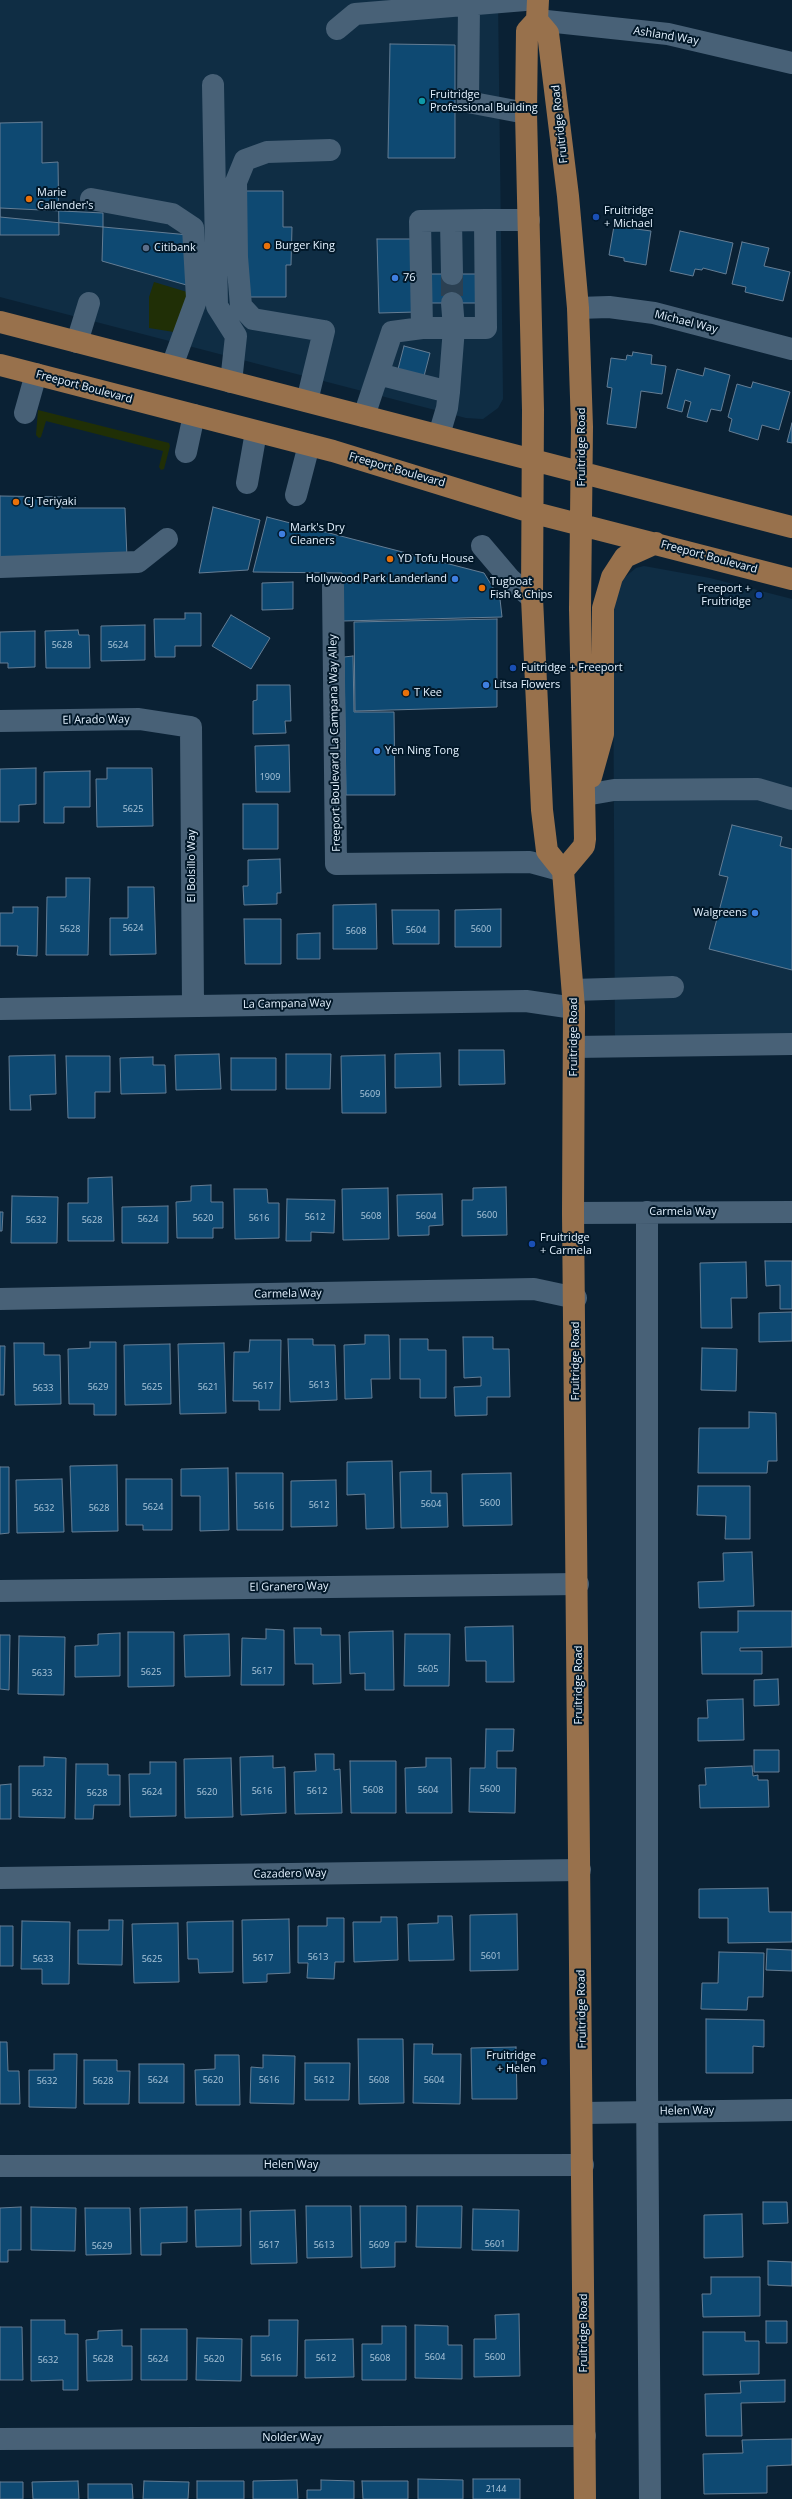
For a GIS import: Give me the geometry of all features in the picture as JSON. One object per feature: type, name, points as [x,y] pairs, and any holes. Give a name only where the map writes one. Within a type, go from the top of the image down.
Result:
[{"type":"main road","points":[[538,10],[527,31],[526,112],[529,220],[531,512],[533,548],[532,750],[536,810],[547,851],[563,871]]},
{"type":"main road","name":"Fruitridge Road","points":[[538,10],[548,33],[555,79],[578,308],[582,472],[580,609],[585,795],[584,846],[563,871],[574,999],[573,1212],[576,1298],[585,2499]]},
{"type":"main road","points":[[0,322],[531,458],[792,527]]},
{"type":"main road","name":"Freeport Boulevard","points":[[0,365],[309,445],[531,512],[792,579]]},
{"type":"main road","points":[[585,795],[603,734],[603,608],[612,577],[625,557],[656,543]]},
{"type":"street","points":[[337,29],[355,14],[460,4],[525,0]]},
{"type":"street","points":[[460,4],[468,102],[526,112]]},
{"type":"street","name":"Ashland Way","points":[[538,10],[668,34],[792,63]]},
{"type":"street","points":[[212,86],[217,306],[236,336],[231,382]]},
{"type":"street","points":[[308,401],[324,331],[253,319],[241,306],[237,257],[236,182],[245,160],[267,152],[330,150]]},
{"type":"street","points":[[91,199],[172,214],[193,228],[197,298],[172,366]]},
{"type":"street","points":[[364,416],[392,332],[422,328],[486,328],[485,220]]},
{"type":"street","points":[[422,328],[420,221],[529,220]]},
{"type":"street","points":[[451,221],[452,274]]},
{"type":"street","points":[[77,342],[89,303]]},
{"type":"street","points":[[439,435],[447,408],[449,392],[454,328],[452,303]]},
{"type":"street","name":"Michael Way","points":[[578,308],[610,307],[654,313],[792,349]]},
{"type":"street","points":[[25,413],[36,374]]},
{"type":"street","points":[[378,374],[449,392]]},
{"type":"street","points":[[186,452],[194,415]]},
{"type":"street","points":[[247,484],[256,432]]},
{"type":"street","points":[[296,494],[309,445]]},
{"type":"street","points":[[0,567],[138,562],[167,539]]},
{"type":"street","points":[[482,546],[510,579],[532,598]]},
{"type":"street","name":"Freeport Boulevard La Campana Way Alley","points":[[333,586],[336,864],[530,862],[563,871]]},
{"type":"street","name":"El Arado Way","points":[[0,721],[139,719],[190,727]]},
{"type":"street","name":"El Bolsillo Way","points":[[190,727],[192,1006]]},
{"type":"street","points":[[585,795],[614,790],[758,789],[792,799]]},
{"type":"street","name":"La Campana Way","points":[[0,1009],[531,1001],[574,999],[673,987]]},
{"type":"street","points":[[574,1047],[792,1044]]},
{"type":"street","name":"Carmela Way","points":[[573,1212],[792,1212]]},
{"type":"street","points":[[647,1212],[650,2499]]},
{"type":"street","name":"Carmela Way","points":[[0,1299],[534,1289],[576,1298]]},
{"type":"street","name":"El Granero Way","points":[[0,1591],[578,1584]]},
{"type":"street","name":"Cazadero Way","points":[[0,1878],[580,1870]]},
{"type":"street","name":"Helen Way","points":[[583,2113],[792,2110]]},
{"type":"street","name":"Helen Way","points":[[0,2166],[583,2165]]},
{"type":"street","name":"Nolder Way","points":[[0,2439],[585,2436]]},
{"type":"shaded area","points":[[0,0],[498,0],[503,399],[498,408],[483,419],[466,418],[0,297]]},
{"type":"shaded area","points":[[644,566],[710,578],[792,599],[792,1044],[615,1047],[613,607],[619,582],[636,568]]},
{"type":"green space","points":[[154,282],[187,292],[187,304],[174,332],[149,328],[149,297]]},
{"type":"green space","points":[[38,410],[169,443],[170,446],[164,469],[161,470],[159,467],[163,451],[46,421],[41,437],[39,438],[36,435]]},
{"type":"building","name":"Fruitridge Professional Building","points":[[390,44],[455,45],[455,158],[388,158]]},
{"type":"building","name":"Marie Callender's","points":[[42,122],[42,163],[58,162],[59,235],[0,235],[0,123]]},
{"type":"building","name":"Burger King","points":[[243,191],[283,191],[283,227],[292,227],[291,265],[286,265],[286,297],[243,297]]},
{"type":"building","points":[[0,208],[103,213],[103,227],[0,217]]},
{"type":"building","points":[[614,226],[651,231],[646,265],[624,261],[624,258],[609,255]]},
{"type":"building","name":"Citibank","points":[[103,227],[189,235],[190,286],[102,261]]},
{"type":"building","points":[[680,231],[733,243],[726,274],[703,268],[702,270],[695,269],[693,276],[670,271]]},
{"type":"building","points":[[377,239],[414,239],[416,312],[379,313]]},
{"type":"building","points":[[742,242],[769,248],[764,266],[790,272],[783,301],[745,292],[746,287],[732,284]]},
{"type":"building","points":[[426,274],[482,274],[482,303],[426,303]]},
{"type":"building","points":[[404,346],[430,353],[423,380],[397,373]]},
{"type":"building","points":[[633,352],[652,355],[651,364],[666,366],[662,394],[641,391],[636,428],[607,424],[612,388],[607,387],[611,358],[626,360],[627,355],[632,356]]},
{"type":"building","points":[[705,368],[730,375],[721,411],[711,409],[707,422],[687,417],[691,402],[685,400],[682,412],[667,408],[677,369],[703,376]]},
{"type":"building","points":[[753,382],[790,392],[779,430],[762,425],[758,440],[729,431],[732,419],[728,417],[737,384],[751,388]]},
{"type":"building","points":[[792,423],[792,443],[787,442]]},
{"type":"building","points":[[0,496],[62,497],[62,508],[125,508],[127,558],[0,560]]},
{"type":"building","points":[[213,507],[260,520],[248,570],[199,573]]},
{"type":"building","points":[[267,517],[484,573],[500,599],[502,617],[343,621],[342,573],[253,572]]},
{"type":"building","points":[[293,582],[293,609],[262,610],[262,583]]},
{"type":"building","points":[[185,613],[201,613],[201,646],[175,646],[175,657],[155,657],[154,619],[185,619]]},
{"type":"building","points":[[231,615],[270,638],[251,669],[212,646]]},
{"type":"building","points":[[497,619],[497,707],[355,711],[354,622]]},
{"type":"building","points":[[145,625],[145,660],[101,661],[101,626]]},
{"type":"building","points":[[78,630],[79,635],[89,635],[90,668],[46,668],[45,631]]},
{"type":"building","points":[[35,631],[35,667],[8,668],[8,663],[0,663],[0,632]]},
{"type":"building","points":[[353,656],[354,712],[394,712],[395,795],[346,795],[344,657]]},
{"type":"building","points":[[257,685],[290,685],[291,721],[285,721],[286,733],[253,734],[253,701],[257,700]]},
{"type":"building","points":[[289,745],[290,792],[256,792],[255,746]]},
{"type":"building","points":[[36,768],[36,804],[19,805],[19,822],[0,822],[0,769]]},
{"type":"building","points":[[107,768],[152,768],[153,826],[97,827],[96,779],[107,779]]},
{"type":"building","points":[[90,771],[90,807],[64,807],[64,823],[44,823],[44,772]]},
{"type":"building","points":[[243,804],[278,804],[278,849],[243,849]]},
{"type":"building","name":"Walgreens","points":[[732,825],[782,837],[780,846],[792,849],[792,970],[709,949],[728,877],[719,875]]},
{"type":"building","points":[[280,859],[281,893],[277,893],[277,904],[244,905],[243,886],[248,886],[248,860]]},
{"type":"building","points":[[66,878],[90,878],[88,955],[46,955],[47,897],[66,897]]},
{"type":"building","points":[[128,887],[154,887],[156,954],[110,955],[110,918],[128,918]]},
{"type":"building","points":[[376,904],[377,949],[333,949],[333,905]]},
{"type":"building","points":[[13,907],[38,907],[37,956],[17,955],[18,946],[0,946],[0,913],[13,913]]},
{"type":"building","points":[[501,909],[501,947],[455,947],[455,910]]},
{"type":"building","points":[[392,910],[439,910],[439,944],[393,944]]},
{"type":"building","points":[[244,919],[281,919],[281,964],[245,964]]},
{"type":"building","points":[[320,933],[320,959],[297,959],[297,934]]},
{"type":"building","points":[[459,1050],[504,1050],[505,1084],[459,1085]]},
{"type":"building","points":[[440,1053],[441,1087],[395,1088],[395,1054]]},
{"type":"building","points":[[219,1054],[221,1089],[176,1090],[175,1055]]},
{"type":"building","points":[[286,1054],[331,1054],[330,1089],[286,1089]]},
{"type":"building","points":[[55,1055],[56,1094],[30,1095],[31,1110],[10,1110],[9,1056]]},
{"type":"building","points":[[385,1055],[386,1113],[342,1113],[341,1056]]},
{"type":"building","points":[[66,1056],[110,1056],[110,1092],[95,1092],[95,1118],[68,1118]]},
{"type":"building","points":[[153,1057],[153,1065],[165,1065],[166,1093],[121,1094],[120,1058]]},
{"type":"building","points":[[231,1058],[276,1058],[276,1090],[231,1090]]},
{"type":"building","points":[[112,1177],[114,1241],[68,1241],[68,1203],[88,1203],[88,1178]]},
{"type":"building","points":[[211,1185],[211,1202],[223,1202],[223,1228],[213,1228],[213,1238],[177,1238],[176,1202],[191,1201],[191,1186]]},
{"type":"building","points":[[506,1187],[507,1235],[462,1236],[462,1200],[473,1200],[473,1188]]},
{"type":"building","points":[[388,1188],[389,1239],[343,1240],[342,1189]]},
{"type":"building","points":[[234,1189],[267,1189],[268,1203],[279,1203],[279,1238],[235,1239]]},
{"type":"building","points":[[442,1194],[443,1225],[429,1226],[429,1235],[398,1236],[397,1195]]},
{"type":"building","points":[[12,1196],[58,1197],[57,1243],[11,1243]]},
{"type":"building","points":[[287,1199],[335,1200],[334,1233],[311,1232],[311,1241],[286,1241]]},
{"type":"building","points":[[168,1206],[168,1243],[122,1243],[122,1207]]},
{"type":"building","points":[[0,1212],[3,1212],[2,1231],[0,1231]]},
{"type":"building","points":[[765,1261],[792,1261],[792,1309],[780,1309],[780,1285],[766,1286]]},
{"type":"building","points":[[746,1262],[747,1298],[731,1298],[732,1328],[701,1328],[700,1263]]},
{"type":"building","points":[[792,1312],[792,1341],[759,1342],[759,1313]]},
{"type":"building","points":[[365,1335],[389,1335],[390,1379],[371,1379],[372,1398],[345,1399],[344,1345],[365,1344]]},
{"type":"building","points":[[463,1337],[493,1337],[493,1349],[509,1349],[510,1397],[487,1397],[487,1415],[455,1416],[454,1387],[481,1386],[481,1377],[464,1378]]},
{"type":"building","points":[[288,1339],[313,1339],[313,1345],[335,1345],[337,1400],[290,1402]]},
{"type":"building","points":[[400,1339],[428,1339],[428,1350],[446,1350],[446,1398],[420,1398],[420,1379],[400,1379]]},
{"type":"building","points":[[250,1340],[281,1340],[280,1410],[259,1410],[259,1401],[233,1401],[234,1352],[249,1352]]},
{"type":"building","points":[[90,1342],[116,1342],[116,1415],[94,1415],[94,1404],[69,1404],[68,1349],[90,1348]]},
{"type":"building","points":[[14,1343],[44,1343],[44,1355],[60,1355],[61,1404],[15,1405]]},
{"type":"building","points":[[224,1343],[226,1413],[180,1414],[178,1344]]},
{"type":"building","points":[[170,1344],[171,1404],[125,1405],[124,1345]]},
{"type":"building","points":[[0,1346],[5,1346],[4,1395],[0,1395]]},
{"type":"building","points":[[702,1348],[737,1349],[736,1391],[701,1390]]},
{"type":"building","points":[[749,1412],[776,1413],[777,1461],[768,1461],[767,1473],[698,1473],[699,1428],[749,1428]]},
{"type":"building","points":[[392,1461],[394,1528],[366,1529],[365,1494],[347,1495],[347,1462]]},
{"type":"building","points":[[117,1465],[118,1531],[72,1532],[70,1466]]},
{"type":"building","points":[[0,1467],[9,1467],[9,1533],[0,1534]]},
{"type":"building","points":[[228,1468],[229,1530],[200,1531],[200,1496],[181,1496],[181,1469]]},
{"type":"building","points":[[431,1471],[431,1493],[447,1493],[448,1527],[401,1528],[400,1472]]},
{"type":"building","points":[[236,1473],[283,1473],[283,1530],[237,1530]]},
{"type":"building","points":[[511,1473],[512,1525],[463,1526],[462,1474]]},
{"type":"building","points":[[62,1479],[64,1532],[17,1533],[16,1480]]},
{"type":"building","points":[[126,1479],[172,1479],[172,1530],[143,1530],[143,1525],[126,1525]]},
{"type":"building","points":[[336,1480],[337,1526],[291,1527],[291,1481]]},
{"type":"building","points":[[698,1486],[750,1486],[750,1539],[725,1539],[726,1516],[697,1515]]},
{"type":"building","points":[[752,1552],[754,1606],[699,1608],[698,1582],[724,1581],[723,1553]]},
{"type":"building","points":[[738,1611],[792,1611],[792,1647],[740,1648],[740,1651],[762,1651],[762,1674],[702,1674],[701,1632],[738,1632]]},
{"type":"building","points":[[513,1626],[514,1682],[486,1682],[486,1661],[466,1661],[465,1627]]},
{"type":"building","points":[[294,1628],[321,1628],[321,1635],[340,1635],[341,1683],[313,1684],[313,1664],[295,1664]]},
{"type":"building","points":[[266,1629],[284,1630],[284,1685],[241,1685],[242,1638],[266,1639]]},
{"type":"building","points":[[393,1631],[394,1690],[365,1690],[365,1673],[350,1674],[349,1632]]},
{"type":"building","points":[[128,1632],[174,1632],[174,1686],[128,1687]]},
{"type":"building","points":[[120,1633],[120,1676],[75,1677],[75,1646],[98,1645],[98,1634]]},
{"type":"building","points":[[229,1634],[230,1676],[185,1677],[184,1635]]},
{"type":"building","points":[[405,1634],[450,1634],[449,1686],[404,1686]]},
{"type":"building","points":[[0,1635],[10,1635],[9,1690],[0,1689]]},
{"type":"building","points":[[19,1636],[65,1637],[64,1695],[18,1694]]},
{"type":"building","points":[[778,1679],[779,1705],[754,1706],[754,1680]]},
{"type":"building","points":[[743,1699],[744,1740],[698,1741],[698,1718],[708,1718],[707,1700]]},
{"type":"building","points":[[486,1729],[514,1729],[513,1751],[497,1751],[497,1768],[516,1768],[515,1813],[469,1812],[470,1768],[485,1768]]},
{"type":"building","points":[[754,1750],[779,1750],[779,1772],[754,1772]]},
{"type":"building","points":[[315,1754],[334,1754],[334,1770],[340,1769],[342,1813],[295,1814],[294,1772],[316,1771]]},
{"type":"building","points":[[273,1756],[273,1768],[285,1767],[286,1813],[241,1815],[240,1757]]},
{"type":"building","points":[[44,1757],[66,1758],[65,1818],[19,1817],[19,1766],[44,1766]]},
{"type":"building","points":[[231,1758],[233,1817],[185,1818],[184,1759]]},
{"type":"building","points":[[426,1758],[451,1758],[452,1813],[406,1813],[405,1768],[426,1767]]},
{"type":"building","points":[[350,1761],[396,1761],[396,1813],[351,1813]]},
{"type":"building","points":[[150,1762],[176,1762],[176,1816],[130,1817],[129,1774],[150,1774]]},
{"type":"building","points":[[76,1764],[108,1764],[108,1775],[120,1775],[120,1805],[94,1805],[93,1819],[75,1819]]},
{"type":"building","points":[[752,1766],[753,1776],[758,1775],[758,1780],[768,1780],[769,1807],[700,1808],[699,1785],[706,1785],[705,1768]]},
{"type":"building","points":[[11,1784],[11,1819],[0,1819],[0,1785]]},
{"type":"building","points":[[768,1888],[769,1912],[792,1912],[792,1942],[728,1943],[728,1918],[699,1918],[699,1889]]},
{"type":"building","points":[[517,1914],[518,1970],[470,1971],[470,1915]]},
{"type":"building","points":[[438,1916],[452,1916],[454,1960],[409,1961],[408,1924],[438,1923]]},
{"type":"building","points":[[381,1917],[397,1917],[398,1960],[354,1962],[353,1922],[381,1922]]},
{"type":"building","points":[[327,1918],[344,1918],[344,1962],[335,1962],[334,1979],[307,1978],[308,1963],[298,1963],[298,1926],[327,1926]]},
{"type":"building","points":[[289,1919],[290,1973],[267,1974],[267,1982],[243,1983],[242,1920]]},
{"type":"building","points":[[109,1920],[123,1920],[122,1965],[78,1964],[78,1930],[109,1930]]},
{"type":"building","points":[[22,1921],[70,1922],[69,1984],[42,1984],[42,1969],[21,1969]]},
{"type":"building","points":[[233,1921],[233,1972],[199,1973],[198,1959],[188,1959],[187,1922]]},
{"type":"building","points":[[178,1923],[179,1982],[134,1983],[132,1924]]},
{"type":"building","points":[[0,1926],[13,1926],[13,1966],[0,1966]]},
{"type":"building","points":[[767,1949],[792,1950],[792,1971],[766,1970]]},
{"type":"building","points":[[719,1952],[764,1953],[763,1997],[748,1997],[747,2010],[701,2009],[702,1983],[718,1983]]},
{"type":"building","points":[[706,2019],[764,2020],[764,2047],[753,2046],[753,2073],[706,2073]]},
{"type":"building","points":[[358,2039],[403,2039],[404,2103],[359,2104]]},
{"type":"building","points":[[0,2042],[7,2042],[8,2071],[19,2071],[20,2104],[0,2104]]},
{"type":"building","points":[[414,2044],[433,2044],[432,2054],[461,2054],[460,2104],[413,2103]]},
{"type":"building","points":[[516,2047],[517,2099],[472,2099],[471,2048]]},
{"type":"building","points":[[54,2054],[77,2054],[76,2108],[29,2107],[29,2070],[54,2070]]},
{"type":"building","points":[[215,2055],[239,2055],[240,2105],[196,2105],[195,2070],[215,2069]]},
{"type":"building","points":[[263,2055],[295,2056],[294,2104],[250,2103],[251,2067],[263,2068]]},
{"type":"building","points":[[84,2060],[117,2060],[117,2071],[130,2071],[129,2104],[84,2104]]},
{"type":"building","points":[[305,2063],[350,2063],[349,2100],[305,2100]]},
{"type":"building","points":[[139,2064],[184,2064],[184,2103],[139,2103]]},
{"type":"building","points":[[763,2202],[787,2202],[788,2223],[763,2224]]},
{"type":"building","points":[[306,2206],[351,2206],[352,2257],[307,2258]]},
{"type":"building","points":[[360,2206],[406,2206],[406,2242],[395,2242],[395,2267],[361,2268]]},
{"type":"building","points":[[417,2206],[462,2206],[461,2248],[416,2247]]},
{"type":"building","points":[[21,2207],[21,2250],[8,2250],[8,2262],[0,2262],[0,2208]]},
{"type":"building","points":[[31,2207],[76,2208],[75,2251],[31,2250]]},
{"type":"building","points":[[187,2207],[187,2242],[161,2243],[161,2255],[141,2255],[140,2208]]},
{"type":"building","points":[[85,2208],[130,2208],[131,2254],[86,2255]]},
{"type":"building","points":[[241,2209],[241,2246],[196,2247],[195,2210]]},
{"type":"building","points":[[473,2209],[519,2210],[518,2251],[472,2250]]},
{"type":"building","points":[[295,2210],[297,2263],[251,2264],[250,2211]]},
{"type":"building","points":[[742,2214],[743,2257],[704,2258],[704,2215]]},
{"type":"building","points":[[768,2261],[792,2262],[792,2286],[768,2285]]},
{"type":"building","points":[[711,2277],[760,2277],[760,2316],[703,2317],[702,2294],[711,2294]]},
{"type":"building","points":[[519,2314],[520,2376],[474,2377],[474,2339],[496,2339],[495,2315]]},
{"type":"building","points":[[31,2320],[65,2320],[65,2334],[78,2334],[78,2390],[63,2390],[63,2380],[31,2381]]},
{"type":"building","points":[[269,2320],[298,2320],[297,2376],[251,2376],[251,2336],[269,2336]]},
{"type":"building","points":[[766,2321],[787,2321],[787,2343],[766,2343]]},
{"type":"building","points":[[415,2325],[448,2326],[448,2345],[462,2345],[462,2379],[415,2378]]},
{"type":"building","points":[[382,2326],[406,2326],[406,2380],[362,2380],[362,2344],[382,2344]]},
{"type":"building","points":[[0,2327],[22,2327],[23,2380],[0,2380]]},
{"type":"building","points":[[141,2329],[187,2329],[187,2380],[141,2380]]},
{"type":"building","points":[[122,2330],[122,2346],[132,2346],[132,2380],[87,2381],[86,2340],[98,2339],[98,2331]]},
{"type":"building","points":[[703,2332],[745,2332],[745,2341],[759,2341],[759,2374],[703,2375]]},
{"type":"building","points":[[197,2338],[242,2339],[241,2381],[196,2380]]},
{"type":"building","points":[[353,2339],[354,2377],[305,2378],[305,2340]]},
{"type":"building","points":[[785,2380],[785,2402],[741,2403],[742,2436],[706,2436],[705,2394],[741,2393],[740,2381]]},
{"type":"building","points":[[792,2439],[792,2465],[767,2466],[767,2493],[704,2494],[703,2454],[743,2453],[742,2440]]},
{"type":"building","points":[[418,2479],[463,2480],[463,2499],[418,2499]]},
{"type":"building","points":[[473,2479],[520,2479],[520,2499],[473,2499]]},
{"type":"building","points":[[297,2480],[298,2499],[253,2499],[253,2481]]},
{"type":"building","points":[[321,2480],[354,2481],[354,2499],[307,2499],[307,2490],[321,2490]]},
{"type":"building","points":[[78,2481],[79,2499],[33,2499],[32,2482]]},
{"type":"building","points":[[144,2481],[189,2482],[188,2499],[143,2499]]},
{"type":"building","points":[[197,2481],[244,2481],[244,2499],[197,2499]]},
{"type":"building","points":[[362,2481],[408,2481],[408,2499],[363,2499]]},
{"type":"building","points":[[0,2482],[23,2482],[23,2499],[0,2499]]},
{"type":"building","points":[[88,2484],[132,2484],[133,2499],[88,2499]]},
{"type":"tunnel","points":[[452,274],[452,303]]},
{"type":"place","name":"Fruitridge Professional Building","points":[[422,101]]},
{"type":"place","name":"Marie Callender's","points":[[29,199]]},
{"type":"place","name":"Fruitridge + Michael","points":[[596,217]]},
{"type":"place","name":"Burger King","points":[[267,246]]},
{"type":"place","name":"Citibank","points":[[146,248]]},
{"type":"place","name":"76","points":[[395,278]]},
{"type":"place","name":"CJ Teriyaki","points":[[16,502]]},
{"type":"place","name":"Mark's Dry Cleaners","points":[[282,534]]},
{"type":"place","name":"YD Tofu House","points":[[390,559]]},
{"type":"place","name":"Hollywood Park Landerland","points":[[455,579]]},
{"type":"place","name":"Tugboat Fish & Chips","points":[[482,588]]},
{"type":"place","name":"Freeport + Fruitridge","points":[[759,595]]},
{"type":"place","name":"Fuitridge + Freeport","points":[[513,668]]},
{"type":"place","name":"Litsa Flowers","points":[[486,685]]},
{"type":"place","name":"T Kee","points":[[406,693]]},
{"type":"place","name":"Yen Ning Tong","points":[[377,751]]},
{"type":"place","name":"Walgreens","points":[[755,913]]},
{"type":"place","name":"Fruitridge + Carmela","points":[[532,1244]]},
{"type":"place","name":"Fruitridge + Helen","points":[[544,2062]]}]
